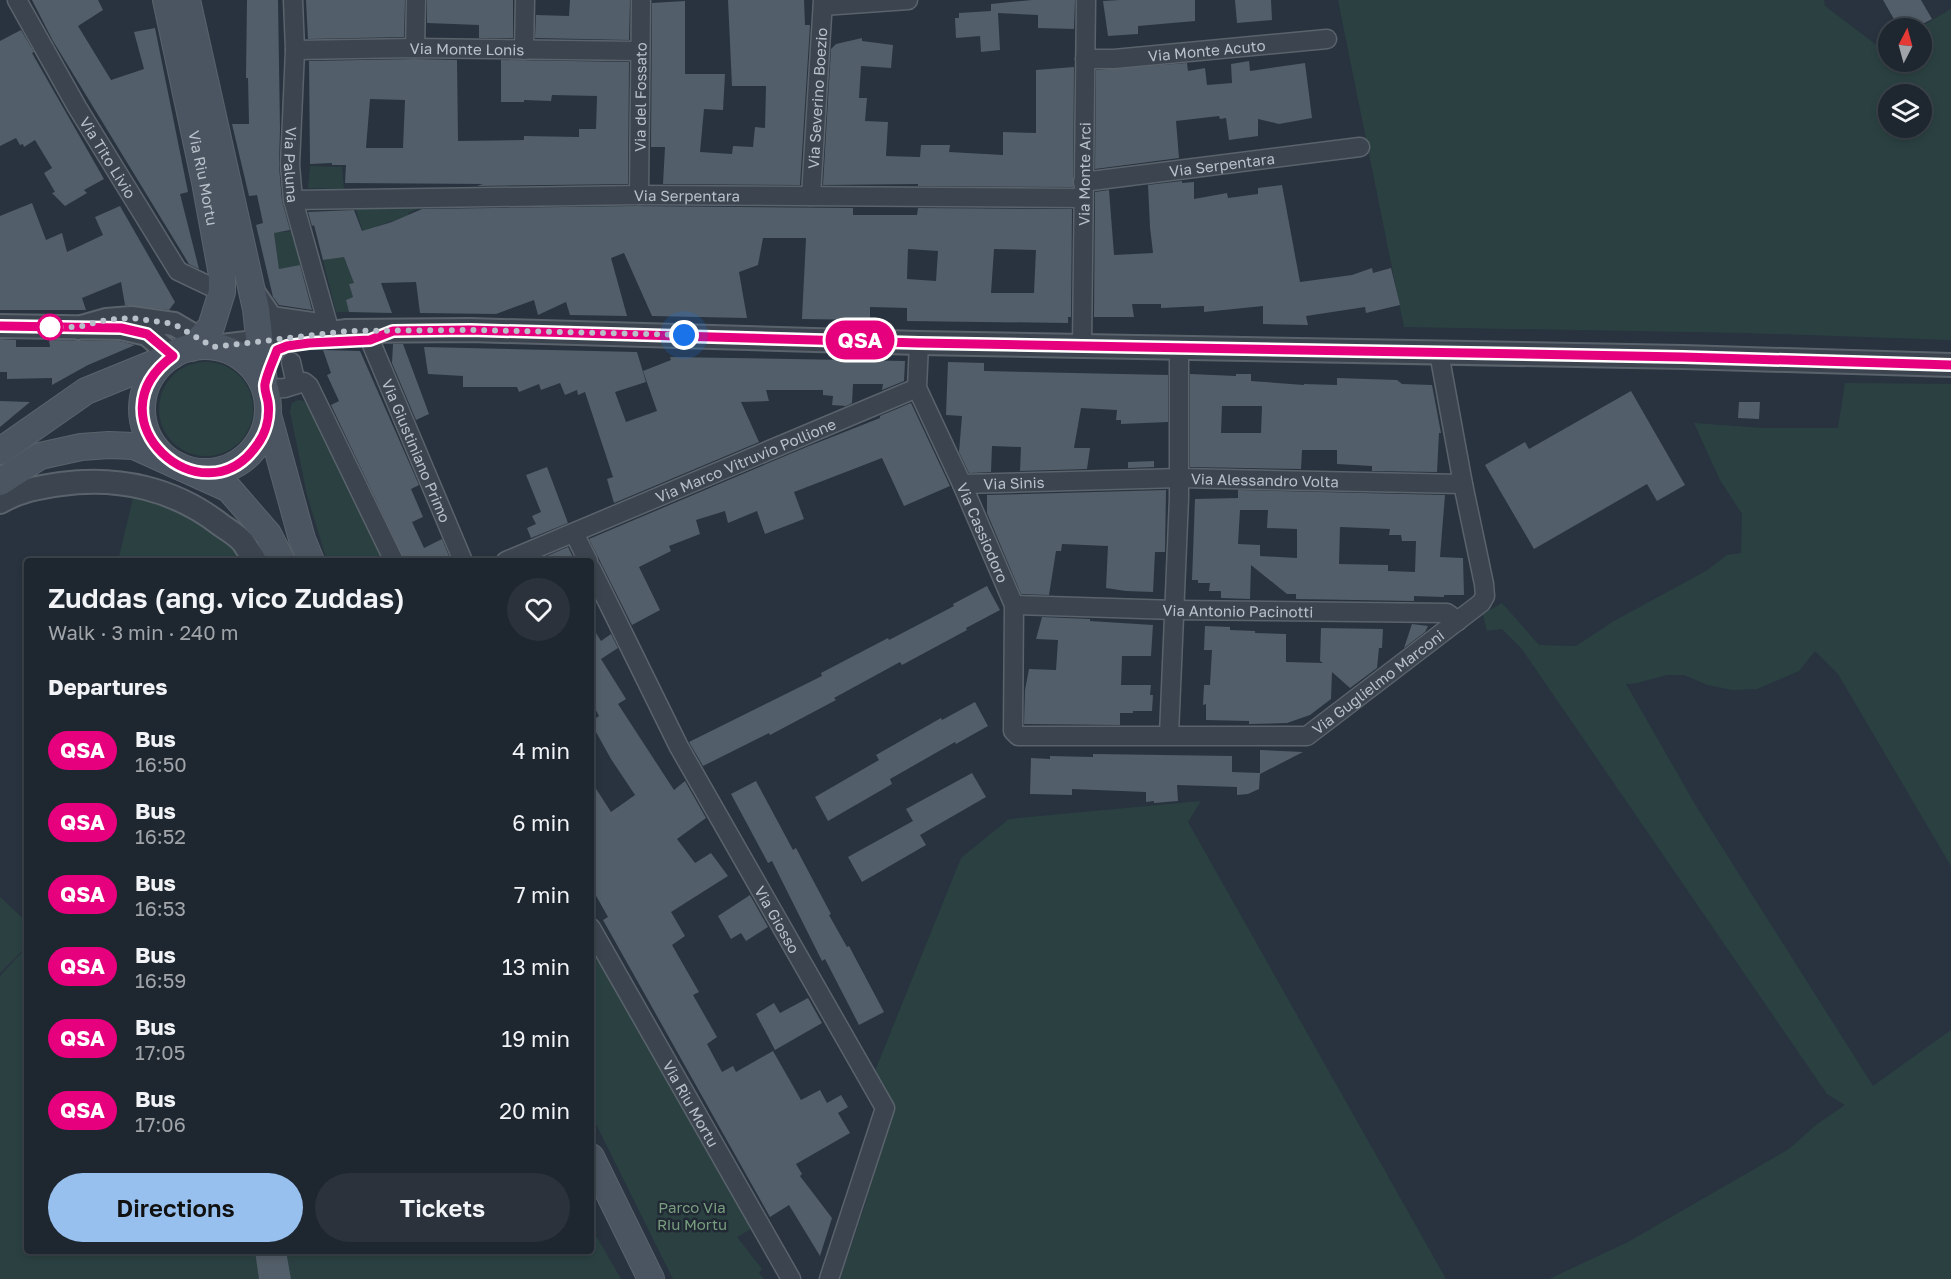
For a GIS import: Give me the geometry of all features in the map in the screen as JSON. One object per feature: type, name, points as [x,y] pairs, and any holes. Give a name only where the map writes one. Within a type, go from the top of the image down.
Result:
[{"type":"main road","name":"Via Riu Mortu","points":[[166,0],[206,182],[222,275],[222,292],[211,327],[194,348]]},
{"type":"main road","name":"Via Riu Mortu","points":[[188,0],[252,291],[264,388]]},
{"type":"main road","points":[[194,348],[157,369],[148,384],[142,413],[147,434],[156,449],[182,468],[192,471],[214,471],[238,463],[257,446],[263,436],[268,415]]},
{"type":"main road","points":[[4,442],[86,391],[194,348],[225,350],[253,368],[264,388],[268,415],[302,539],[310,558]]},
{"type":"main road","points":[[0,482],[40,456],[81,447],[134,446],[229,489],[268,534],[280,558]]},
{"type":"main road","points":[[594,1163],[651,1279]]},
{"type":"street","name":"Via Tito Livio","points":[[17,0],[77,107],[178,271],[222,292]]},
{"type":"street","name":"Via Paluna","points":[[293,0],[295,50],[290,165],[293,200],[338,328]]},
{"type":"street","points":[[416,0],[416,48]]},
{"type":"street","points":[[524,50],[525,0]]},
{"type":"street","name":"Via del Fossato","points":[[639,195],[641,0]]},
{"type":"street","points":[[823,3],[908,0]]},
{"type":"street","name":"Via Monte Arci","points":[[1082,346],[1086,0]]},
{"type":"street","name":"Via Severino Boezio","points":[[811,196],[823,3]]},
{"type":"street","name":"Via Monte Acuto","points":[[1085,59],[1114,59],[1327,39]]},
{"type":"street","name":"Via Monte Lonis","points":[[295,50],[416,48],[640,51]]},
{"type":"street","name":"Via Serpentara","points":[[293,200],[639,195],[811,196],[1083,190],[1360,147]]},
{"type":"street","points":[[252,291],[271,318],[338,328],[393,331],[470,330],[919,343],[1951,365]]},
{"type":"street","points":[[78,327],[106,320],[131,318],[174,324],[194,348]]},
{"type":"street","points":[[0,326],[121,328],[194,348],[258,341],[338,328]]},
{"type":"street","points":[[393,331],[370,340],[309,343],[277,350],[264,388],[285,388],[304,382],[309,386],[393,558]]},
{"type":"street","name":"Via Giustiniano Primo","points":[[370,340],[462,558]]},
{"type":"street","name":"Via Cassiodoro","points":[[919,343],[917,388],[962,484],[1014,605],[1012,731]]},
{"type":"street","points":[[1169,735],[1179,478],[1179,348]]},
{"type":"street","name":"Via Guglielmo Marconi","points":[[1012,731],[1018,736],[1307,736],[1481,603],[1485,596],[1439,353]]},
{"type":"street","points":[[291,362],[296,384]]},
{"type":"street","name":"Via Marco Vitruvio Pollione","points":[[574,533],[917,388]]},
{"type":"street","name":"Via Alessandro Volta","points":[[1067,480],[1179,478],[1462,484]]},
{"type":"street","name":"Via Sinis","points":[[962,484],[1067,480]]},
{"type":"street","points":[[0,502],[38,487],[68,483],[107,481],[138,485],[171,495],[203,511],[242,540],[254,558]]},
{"type":"street","points":[[513,558],[574,533],[586,558]]},
{"type":"street","name":"Via Giosso","points":[[594,574],[679,747],[885,1108],[829,1279]]},
{"type":"street","name":"Via Antonio Pacinotti","points":[[1014,605],[1448,614],[1458,621]]},
{"type":"street","name":"Via Riu Mortu","points":[[594,933],[791,1279]]},
{"type":"green space","points":[[1338,0],[1824,0],[1825,6],[1878,46],[1878,72],[1932,72],[1932,20],[1951,9],[1951,340],[1747,333],[1404,327]]},
{"type":"green space","points":[[310,166],[342,167],[344,189],[308,188]]},
{"type":"green space","points":[[426,205],[408,213],[422,253],[403,252],[392,221],[375,227],[384,252],[371,257],[355,207]]},
{"type":"green space","points":[[276,221],[279,232],[295,231],[307,264],[279,269],[274,233]]},
{"type":"green space","points":[[344,256],[346,263],[369,277],[349,284],[353,297],[346,300],[349,312],[336,312],[323,260]]},
{"type":"green space","points":[[206,362],[224,365],[239,376],[250,391],[253,409],[250,427],[239,442],[224,453],[206,456],[188,453],[173,442],[162,427],[159,409],[162,391],[173,376],[188,365]]},
{"type":"green space","points":[[1845,383],[1951,384],[1951,866],[1838,674],[1815,651],[1799,671],[1757,689],[1732,690],[1708,685],[1684,675],[1667,675],[1626,684],[1696,806],[1873,1086],[1951,1030],[1951,1279],[1549,1279],[1628,1242],[1789,1149],[1816,1125],[1845,1105],[1827,1094],[1522,649],[1502,629],[1487,631],[1483,614],[1502,603],[1539,645],[1576,646],[1614,621],[1706,571],[1727,555],[1741,553],[1742,514],[1720,480],[1694,423],[1763,428],[1838,428]]},
{"type":"green space","points":[[298,400],[304,401],[308,406],[390,558],[326,558],[307,495],[290,411],[292,403]]},
{"type":"green space","points":[[134,494],[179,512],[207,528],[232,548],[240,558],[119,558]]},
{"type":"green space","points":[[1201,801],[1188,822],[1446,1279],[840,1279],[893,1111],[873,1076],[961,858],[1009,819]]},
{"type":"green space","points":[[0,897],[24,919],[24,949],[0,973]]},
{"type":"green space","name":"Parco Via Riu Mortu","points":[[594,938],[751,1229],[737,1237],[762,1269],[759,1273],[764,1279],[673,1279],[594,1120]]},
{"type":"green space","points":[[24,950],[24,1254],[594,1254],[594,1232],[621,1279],[0,1279],[0,976]]},
{"type":"building","points":[[32,0],[98,0],[103,10],[78,26],[111,80],[144,69],[134,32],[155,28],[188,192],[180,194],[199,269],[189,264],[53,41]]},
{"type":"building","points":[[247,0],[278,0],[279,166],[282,201],[290,230],[274,233],[279,269],[300,265],[312,310],[279,305],[273,297],[256,225],[263,223],[257,195],[249,196],[232,124],[249,124],[248,78],[246,78]]},
{"type":"building","points":[[306,0],[405,0],[404,37],[308,39]]},
{"type":"building","points":[[427,0],[513,0],[513,38],[479,38],[479,25],[427,23]]},
{"type":"building","points":[[570,0],[630,0],[629,40],[535,38],[536,15],[569,16]]},
{"type":"building","points":[[728,0],[804,0],[805,25],[810,25],[800,185],[663,184],[665,147],[651,147],[652,3],[685,1],[685,74],[725,74],[723,110],[704,109],[700,152],[732,154],[733,146],[753,147],[755,127],[765,128],[766,86],[732,86]]},
{"type":"building","points":[[1032,0],[1075,0],[1074,29],[1038,28],[1038,15],[998,13],[1000,50],[981,52],[980,36],[956,38],[955,18],[959,18],[959,13],[991,11],[991,4]]},
{"type":"building","points":[[1195,0],[1195,21],[1138,26],[1138,34],[1108,36],[1103,1]]},
{"type":"building","points":[[1235,0],[1271,0],[1272,20],[1237,23]]},
{"type":"building","points":[[1883,0],[1921,0],[1931,18],[1893,18]]},
{"type":"building","points":[[21,30],[104,179],[84,190],[87,193],[65,206],[52,193],[55,192],[44,173],[52,168],[35,140],[24,147],[16,138],[0,146],[0,41]]},
{"type":"building","points":[[862,38],[862,41],[893,45],[891,68],[861,66],[859,98],[867,98],[865,121],[888,122],[886,156],[920,157],[921,145],[950,145],[949,152],[1003,155],[1003,132],[1036,133],[1036,70],[1074,67],[1073,187],[823,185],[831,49],[836,44]]},
{"type":"building","points":[[457,60],[458,141],[524,140],[524,136],[579,137],[579,129],[596,129],[597,96],[552,95],[551,101],[501,102],[501,60],[629,62],[628,184],[477,186],[483,184],[345,183],[346,165],[310,164],[309,61]],"holes":[[[370,99],[405,100],[403,148],[366,148]]]},
{"type":"building","points":[[1249,61],[1250,71],[1305,63],[1312,118],[1279,124],[1258,119],[1258,136],[1229,140],[1226,118],[1220,119],[1219,116],[1176,121],[1179,158],[1095,169],[1096,70],[1187,63],[1188,71],[1205,68],[1207,85],[1232,83],[1231,64]]},
{"type":"building","points":[[1182,181],[1182,183],[1194,182],[1194,199],[1227,193],[1228,198],[1258,194],[1258,188],[1282,185],[1300,282],[1352,275],[1372,268],[1373,273],[1391,268],[1400,305],[1366,313],[1365,307],[1306,316],[1308,325],[1263,324],[1263,306],[1204,312],[1204,306],[1161,308],[1161,304],[1132,304],[1134,317],[1094,317],[1095,192],[1109,190],[1114,255],[1153,253],[1148,185]]},
{"type":"building","points":[[32,203],[46,240],[62,233],[67,252],[103,235],[95,217],[120,206],[175,302],[169,310],[125,305],[121,282],[82,298],[86,310],[0,310],[0,216]]},
{"type":"building","points":[[634,206],[853,208],[853,215],[917,215],[918,208],[1072,209],[1071,317],[1068,317],[1068,323],[907,321],[907,308],[870,307],[870,320],[802,319],[806,238],[763,238],[758,265],[739,272],[747,318],[652,316],[624,253],[611,258],[627,316],[570,315],[566,302],[538,315],[534,300],[496,314],[420,313],[416,282],[381,283],[392,313],[349,312],[346,300],[353,297],[349,284],[354,283],[344,257],[323,260],[314,225],[312,226],[308,212],[354,210],[362,231],[392,222],[422,209]],"holes":[[[908,249],[938,251],[936,281],[907,279]],[[994,249],[1036,250],[1034,293],[991,293]]]},
{"type":"building","points":[[0,339],[16,340],[16,347],[50,347],[49,340],[119,341],[135,345],[88,365],[52,385],[52,378],[7,379],[7,372],[0,372]]},
{"type":"building","points":[[393,344],[403,344],[429,414],[416,420],[392,363]]},
{"type":"building","points":[[424,347],[637,352],[646,382],[615,392],[626,422],[657,411],[643,371],[671,360],[670,357],[905,361],[904,381],[882,390],[883,384],[853,384],[852,403],[846,406],[832,405],[833,396],[823,395],[823,390],[766,390],[769,401],[741,402],[759,442],[614,503],[607,479],[613,477],[585,392],[578,395],[577,390],[565,395],[560,383],[541,390],[539,384],[519,392],[517,387],[463,387],[463,376],[428,374]]},
{"type":"building","points":[[323,350],[360,351],[419,485],[411,489],[423,517],[412,522],[424,548],[442,539],[450,558],[404,558],[331,405],[339,401],[327,375],[331,373]]},
{"type":"building","points":[[948,362],[984,363],[984,371],[1168,375],[1168,422],[1121,424],[1121,420],[1116,420],[1117,410],[1081,408],[1074,448],[1090,448],[1087,469],[1020,471],[1021,447],[992,446],[991,472],[969,473],[959,452],[962,416],[946,415]]},
{"type":"building","points":[[1190,374],[1236,376],[1236,374],[1251,374],[1251,381],[1304,385],[1337,385],[1337,378],[1397,380],[1402,384],[1432,385],[1441,433],[1439,433],[1437,472],[1372,471],[1372,466],[1337,464],[1337,450],[1302,450],[1301,469],[1190,467]],"holes":[[[1222,406],[1262,406],[1261,433],[1221,433]]]},
{"type":"building","points":[[1631,391],[1685,485],[1657,501],[1647,484],[1534,549],[1485,465],[1525,442],[1529,449]]},
{"type":"building","points":[[0,401],[30,402],[0,427]]},
{"type":"building","points":[[1739,402],[1760,402],[1759,419],[1738,418]]},
{"type":"building","points":[[911,403],[950,486],[904,506],[882,458],[794,492],[804,519],[765,534],[757,511],[728,523],[725,511],[696,520],[700,534],[669,546],[671,551],[639,567],[660,610],[632,625],[589,539]]},
{"type":"building","points":[[1154,461],[1154,467],[1128,468],[1128,462]]},
{"type":"building","points":[[547,467],[568,523],[531,538],[527,528],[536,524],[532,516],[541,512],[526,475]]},
{"type":"building","points":[[1166,490],[1165,552],[1155,552],[1153,592],[1106,588],[1108,546],[1062,544],[1061,551],[1056,551],[1049,595],[1021,594],[987,513],[987,495]]},
{"type":"building","points":[[1238,490],[1445,495],[1440,557],[1463,558],[1464,595],[1414,596],[1414,601],[1296,599],[1296,594],[1287,594],[1251,565],[1250,599],[1221,598],[1221,591],[1209,591],[1210,583],[1198,583],[1198,580],[1192,580],[1195,499],[1238,498]],"holes":[[[1240,510],[1268,510],[1267,528],[1297,529],[1297,558],[1260,556],[1260,545],[1238,544]],[[1340,527],[1390,529],[1389,535],[1401,535],[1402,541],[1416,541],[1415,572],[1388,571],[1388,565],[1339,564]]]},
{"type":"building","points":[[568,547],[574,558],[542,558]]},
{"type":"building","points":[[987,586],[1000,610],[902,665],[900,662],[770,735],[769,733],[703,766],[689,742],[822,676],[821,673],[954,606],[953,604]]},
{"type":"building","points":[[1042,617],[1153,625],[1151,656],[1122,656],[1121,685],[1151,685],[1152,711],[1120,713],[1120,725],[1024,724],[1025,690],[1029,669],[1056,670],[1058,640],[1036,639]]},
{"type":"building","points":[[1412,624],[1428,626],[1425,632],[1404,648]]},
{"type":"building","points":[[1205,626],[1230,627],[1230,630],[1255,631],[1255,633],[1286,634],[1286,662],[1323,663],[1320,661],[1321,628],[1383,629],[1382,648],[1379,648],[1377,668],[1350,688],[1332,672],[1331,699],[1310,715],[1287,723],[1249,724],[1249,721],[1206,720],[1206,704],[1203,705],[1204,685],[1210,685],[1212,650],[1204,650]]},
{"type":"building","points":[[594,630],[601,641],[611,634],[618,648],[601,659],[626,699],[618,704],[674,790],[685,781],[706,818],[677,839],[695,863],[711,853],[728,876],[671,912],[685,936],[672,945],[699,992],[693,995],[717,1037],[707,1044],[722,1072],[733,1066],[736,1072],[773,1051],[801,1100],[820,1090],[827,1103],[841,1095],[848,1107],[838,1113],[850,1133],[796,1164],[802,1174],[800,1176],[832,1218],[820,1256],[789,1205],[770,1217],[603,920],[608,917],[594,894],[594,786],[611,812],[635,795],[594,728],[594,719],[599,716],[594,707]]},
{"type":"building","points":[[975,702],[988,726],[890,779],[892,784],[828,821],[815,797],[879,760],[876,755],[941,718],[942,720]]},
{"type":"building","points":[[1260,750],[1303,752],[1260,774],[1259,789],[1248,794],[1237,795],[1237,787],[1177,785],[1178,801],[1154,803],[1154,801],[1146,802],[1146,792],[1072,789],[1072,795],[1030,794],[1031,758],[1093,757],[1093,754],[1232,756],[1232,772],[1260,773]]},
{"type":"building","points":[[972,773],[986,797],[920,835],[926,845],[862,882],[848,857],[913,821],[906,809]]},
{"type":"building","points":[[756,781],[793,850],[796,848],[831,914],[829,915],[847,947],[849,946],[884,1012],[859,1025],[825,959],[822,961],[772,861],[768,863],[731,794]]},
{"type":"building","points":[[750,895],[768,927],[746,941],[741,933],[731,939],[718,916]]},
{"type":"building","points":[[808,998],[822,1023],[775,1050],[756,1014],[774,1003],[780,1013]]},
{"type":"building","points":[[255,1254],[287,1254],[291,1279],[259,1279]]},
{"type":"bus line","name":"QSA","points":[[0,326],[121,328],[147,334],[173,356],[157,369],[145,392],[142,413],[147,434],[156,449],[173,463],[192,471],[203,472],[232,466],[245,459],[257,446],[263,436],[268,415],[268,402],[264,387],[277,350],[309,343],[370,340],[393,331],[470,330],[919,343],[1683,357],[1951,365]]},
{"type":"route","points":[[50,327],[78,327],[106,320],[131,318],[174,324],[213,347],[348,331],[470,330],[684,335]]}]
